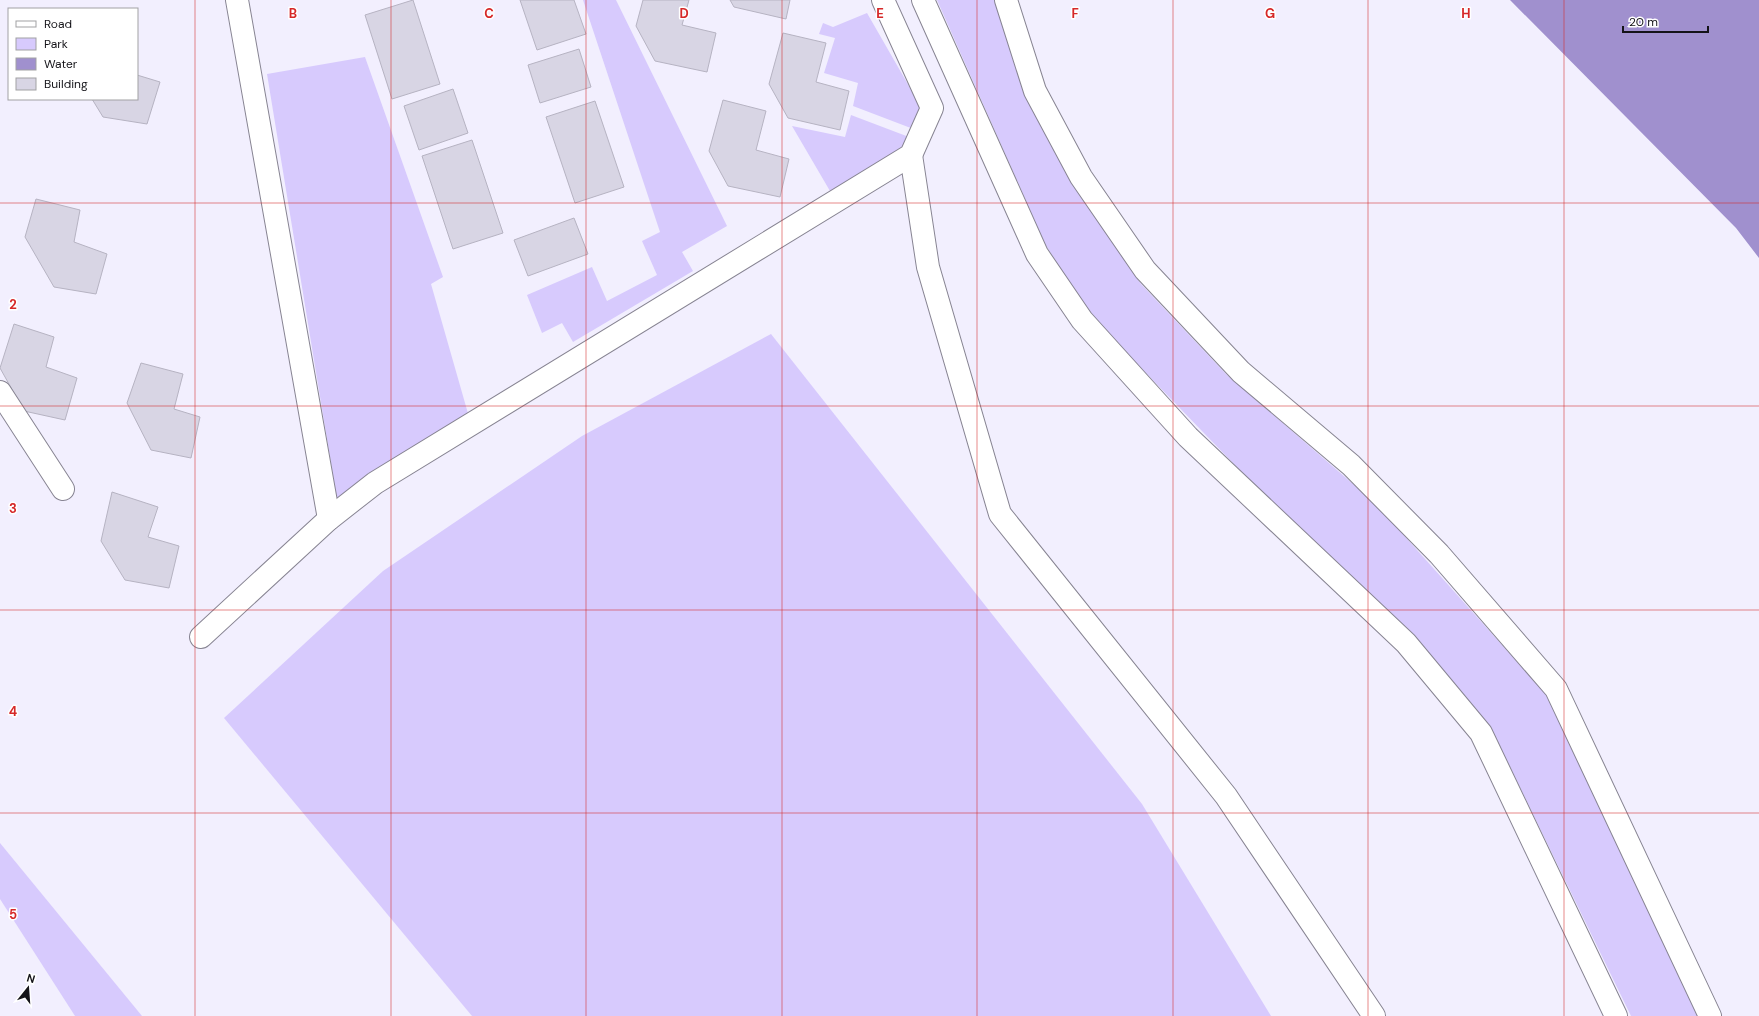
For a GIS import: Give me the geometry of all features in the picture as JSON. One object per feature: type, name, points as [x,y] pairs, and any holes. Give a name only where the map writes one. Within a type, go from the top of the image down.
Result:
[{"type":"street","points":[[237,0],[329,519]]},
{"type":"street","points":[[883,0],[932,108],[911,155],[928,267],[1000,514],[1226,796],[1374,1016]]},
{"type":"street","points":[[923,0],[1037,254],[1082,320],[1188,437],[1406,643],[1481,733],[1616,1016]]},
{"type":"street","points":[[1006,0],[1035,91],[1080,177],[1145,270],[1241,372],[1351,465],[1440,554],[1556,689],[1710,1016]]},
{"type":"street","points":[[201,637],[329,519],[375,483],[911,155]]},
{"type":"street","points":[[0,392],[63,489]]},
{"type":"green space","points":[[583,0],[616,0],[727,226],[682,252],[693,271],[573,342],[562,323],[542,333],[527,295],[592,267],[607,301],[657,275],[642,241],[660,232]]},
{"type":"green space","points":[[937,0],[999,0],[1086,203],[1141,284],[1226,374],[1375,503],[1546,694],[1699,1016],[1631,1016],[1493,732],[1087,312],[1045,244]]},
{"type":"green space","points":[[867,13],[925,114],[916,130],[853,106],[858,83],[824,73],[835,38],[819,34],[823,23],[833,27]]},
{"type":"green space","points":[[365,57],[443,277],[431,284],[469,417],[337,500],[267,74]]},
{"type":"green space","points":[[851,115],[909,137],[910,148],[830,191],[792,126],[845,137]]},
{"type":"green space","points":[[771,334],[1142,804],[1271,1016],[472,1016],[224,718],[383,571],[582,436]]},
{"type":"green space","points":[[0,843],[142,1016],[75,1016],[0,899]]},
{"type":"water","points":[[1510,0],[1759,0],[1759,258],[1736,228]]},
{"type":"building","points":[[413,0],[440,84],[392,99],[365,15]]},
{"type":"building","points":[[520,0],[574,0],[586,34],[537,50]]},
{"type":"building","points":[[643,0],[689,0],[682,25],[716,33],[707,72],[655,61],[636,26]]},
{"type":"building","points":[[730,0],[790,0],[786,19],[734,7]]},
{"type":"building","points":[[783,33],[826,43],[816,82],[849,91],[840,130],[788,118],[769,84]]},
{"type":"building","points":[[579,49],[591,87],[540,103],[528,65]]},
{"type":"building","points":[[138,75],[160,82],[147,124],[103,117],[93,100],[138,100]]},
{"type":"building","points":[[453,89],[468,133],[419,150],[404,106]]},
{"type":"building","points":[[723,100],[766,111],[756,150],[789,159],[780,197],[728,186],[709,151]]},
{"type":"building","points":[[595,101],[624,187],[575,203],[546,117]]},
{"type":"building","points":[[472,140],[503,233],[453,249],[422,156]]},
{"type":"building","points":[[36,199],[80,210],[74,242],[107,254],[96,294],[54,287],[25,237]]},
{"type":"building","points":[[574,218],[588,254],[528,276],[514,240]]},
{"type":"building","points":[[14,324],[54,337],[46,367],[77,378],[65,420],[24,411],[0,368]]},
{"type":"building","points":[[141,363],[183,374],[174,409],[200,417],[191,458],[151,450],[127,403]]},
{"type":"building","points":[[112,492],[158,507],[148,537],[179,546],[169,588],[125,580],[101,541]]}]
